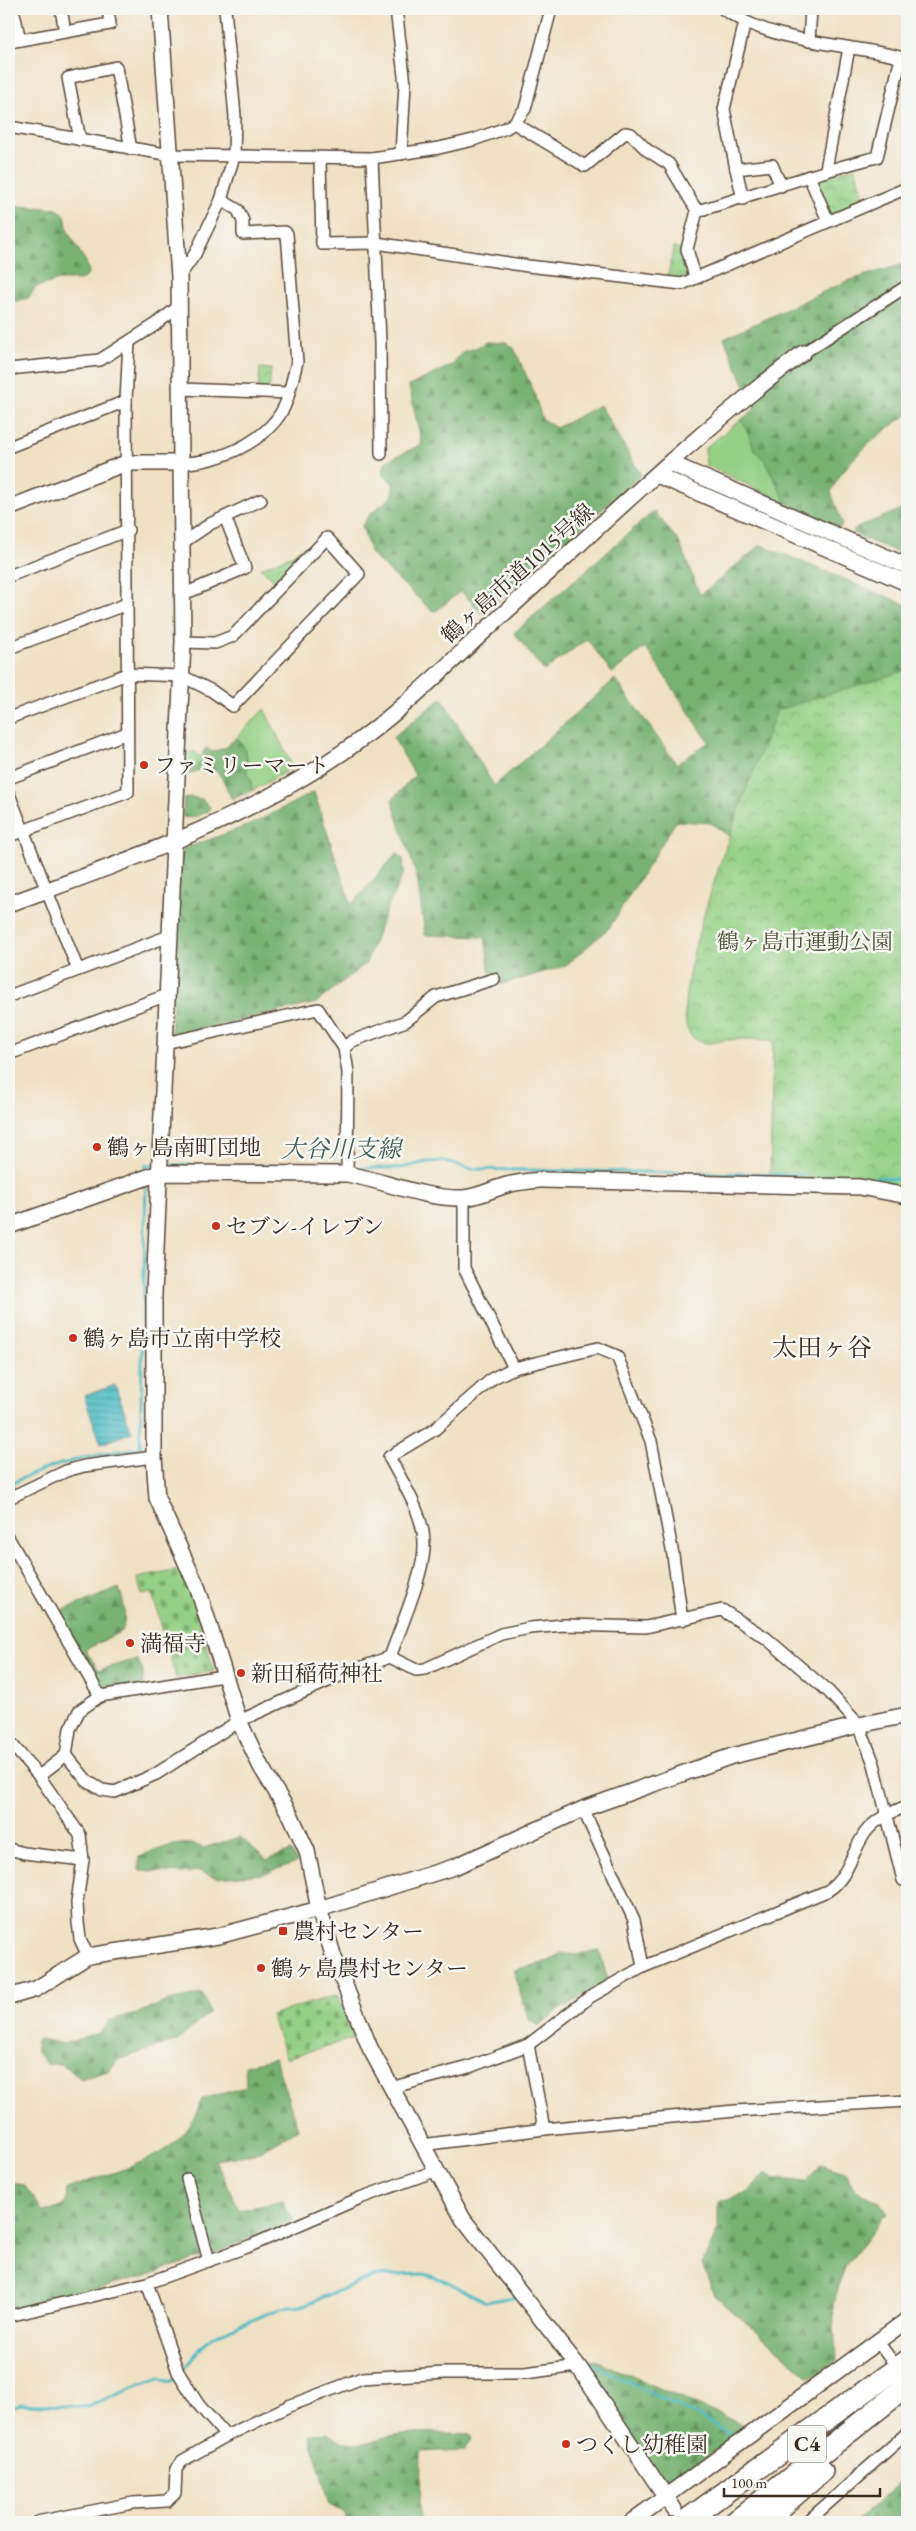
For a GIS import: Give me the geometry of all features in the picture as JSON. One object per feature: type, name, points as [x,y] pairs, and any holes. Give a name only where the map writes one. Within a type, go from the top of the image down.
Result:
[{"type":"highway","points":[[674,2509],[901,2361]]},
{"type":"highway","name":"C4","points":[[708,2522],[901,2361]]},
{"type":"highway","name":"C4","points":[[735,2522],[907,2386]]},
{"type":"highway","points":[[764,2522],[907,2394]]},
{"type":"street","points":[[14,9],[14,41],[110,24],[108,9]]},
{"type":"street","points":[[61,9],[65,32]]},
{"type":"street","points":[[160,9],[179,277],[183,642],[165,1043],[150,1176],[154,1293],[154,1457],[157,1498],[198,1589],[239,1721],[261,1766],[291,1816],[307,1851],[319,1909],[335,1962],[370,2048],[390,2088],[435,2171],[464,2219],[578,2366],[674,2509]]},
{"type":"street","points":[[179,277],[195,254],[221,200],[234,156],[235,116],[225,9]]},
{"type":"street","points":[[396,9],[405,84],[401,154]]},
{"type":"street","points":[[9,127],[171,155],[372,158],[473,140],[514,123],[525,109],[552,9]]},
{"type":"street","points":[[697,211],[744,199],[826,169],[877,157],[904,59],[775,34],[744,22],[723,9]]},
{"type":"street","points":[[808,41],[811,9]]},
{"type":"street","points":[[744,22],[724,109],[744,199]]},
{"type":"street","points":[[826,169],[848,48]]},
{"type":"street","points":[[80,140],[68,78],[116,67],[131,149]]},
{"type":"street","points":[[514,123],[585,166],[625,133],[632,134],[647,150],[669,164],[697,211],[687,249],[695,277]]},
{"type":"street","points":[[320,158],[322,244],[376,243],[528,266],[682,284],[907,188]]},
{"type":"street","points":[[372,158],[380,342],[381,454]]},
{"type":"street","points":[[736,168],[772,165],[781,186]]},
{"type":"street","points":[[809,176],[828,221]]},
{"type":"street","points":[[9,508],[126,463],[195,463],[214,458],[253,442],[263,434],[287,402],[297,355],[287,234],[243,234],[243,222],[238,210],[221,200]]},
{"type":"street","points":[[804,353],[907,286]]},
{"type":"street","points":[[9,369],[100,360],[178,307]]},
{"type":"street","points":[[9,836],[128,792],[126,401],[129,342]]},
{"type":"street","name":"鶴ヶ島市道1015号線","points":[[9,904],[174,842],[261,802],[304,777],[370,732],[670,463],[738,404],[804,353]]},
{"type":"street","points":[[180,389],[289,393]]},
{"type":"street","points":[[9,447],[126,401]]},
{"type":"street","points":[[670,463],[907,566]]},
{"type":"street","points":[[657,475],[907,583]]},
{"type":"street","points":[[182,543],[225,517],[261,500]]},
{"type":"street","points":[[183,592],[192,591],[245,568],[225,517]]},
{"type":"street","points":[[9,576],[128,530]]},
{"type":"street","points":[[9,718],[127,674],[182,676],[212,691],[233,706],[358,574],[327,538],[233,636],[215,643],[183,642]]},
{"type":"street","points":[[9,648],[127,604]]},
{"type":"street","points":[[9,778],[128,733]]},
{"type":"street","points":[[9,794],[78,970]]},
{"type":"street","points":[[9,996],[169,936]]},
{"type":"street","points":[[344,1048],[352,1041],[406,1021],[436,997],[494,979]]},
{"type":"street","points":[[9,1054],[167,995]]},
{"type":"street","points":[[165,1043],[318,1010],[344,1048],[348,1072],[347,1174]]},
{"type":"street","points":[[9,1226],[150,1176],[347,1174],[378,1180],[430,1195],[464,1198],[482,1194],[506,1185],[541,1180],[860,1187],[907,1196]]},
{"type":"street","points":[[464,1198],[464,1268],[514,1368]]},
{"type":"street","points":[[390,1657],[417,1580],[424,1546],[417,1511],[389,1457],[434,1430],[493,1378],[514,1368],[598,1348],[617,1356],[651,1441],[673,1555],[682,1620]]},
{"type":"street","points":[[9,1498],[66,1471],[84,1466],[154,1457]]},
{"type":"street","points":[[9,1539],[100,1696]]},
{"type":"street","points":[[66,1755],[87,1781],[102,1790],[115,1792],[156,1774],[239,1721],[346,1673],[390,1657],[416,1670],[425,1670],[501,1634],[530,1628],[564,1625],[646,1627],[722,1610],[766,1638],[829,1692],[859,1724],[874,1764],[903,1880],[907,1879]]},
{"type":"street","points":[[39,1776],[66,1755],[70,1729],[79,1711],[100,1696],[224,1676]]},
{"type":"street","points":[[9,1997],[36,1989],[88,1956],[218,1936],[319,1909],[454,1867],[583,1809],[732,1756],[859,1724],[907,1715]]},
{"type":"street","points":[[9,1741],[39,1776],[80,1835],[83,1860],[78,1902],[78,1922],[80,1939],[88,1956]]},
{"type":"street","points":[[390,2088],[469,2067],[528,2045],[590,1997],[643,1967],[839,1884],[866,1832],[887,1813],[907,1806]]},
{"type":"street","points":[[583,1809],[634,1920],[643,1967]]},
{"type":"street","points":[[9,1849],[24,1853],[83,1860]]},
{"type":"street","points":[[528,2045],[544,2129]]},
{"type":"street","points":[[422,2145],[544,2129],[735,2111],[907,2101]]},
{"type":"street","points":[[9,2316],[147,2283],[252,2245],[360,2198],[435,2171]]},
{"type":"street","points":[[187,2179],[209,2260]]},
{"type":"street","points":[[147,2283],[178,2372],[198,2404],[226,2436]]},
{"type":"street","points":[[631,2522],[674,2509],[907,2320]]},
{"type":"street","points":[[878,2342],[901,2361]]},
{"type":"street","points":[[37,2522],[69,2520],[133,2503],[167,2500],[175,2493],[176,2469],[182,2461],[226,2436],[289,2406],[362,2378],[445,2373],[525,2373],[578,2366]]},
{"type":"street","points":[[807,2522],[907,2433]]},
{"type":"green space","points":[[855,168],[865,203],[830,218],[816,177]]},
{"type":"green space","points":[[18,206],[57,209],[65,215],[68,232],[86,262],[89,272],[85,278],[79,280],[59,280],[36,287],[28,298],[9,303],[9,224]]},
{"type":"green space","points":[[674,247],[681,249],[688,274],[682,281],[667,279]]},
{"type":"green space","points":[[907,263],[907,415],[864,449],[837,480],[831,492],[842,523],[840,528],[787,504],[766,462],[756,452],[742,419],[755,409],[724,338],[847,281]]},
{"type":"green space","points":[[486,342],[506,343],[514,348],[533,390],[542,419],[556,428],[600,405],[641,475],[482,614],[461,591],[436,611],[431,610],[371,554],[362,526],[370,514],[393,496],[393,483],[383,475],[385,462],[422,444],[409,386],[452,365],[462,352],[476,348]]},
{"type":"green space","points":[[260,368],[271,369],[269,392],[258,391]]},
{"type":"green space","points":[[742,419],[756,452],[766,462],[787,504],[706,465],[705,448]]},
{"type":"green space","points":[[907,507],[907,556],[853,534],[854,529]]},
{"type":"green space","points":[[654,511],[679,542],[700,595],[761,545],[907,605],[907,676],[730,837],[711,823],[676,821],[609,928],[565,966],[492,987],[485,937],[425,935],[417,877],[392,800],[415,775],[393,737],[442,698],[494,786],[615,679],[677,764],[709,742],[645,647],[612,673],[587,639],[544,671],[514,633]]},
{"type":"green space","points":[[305,546],[310,546],[277,582],[261,568],[288,557]]},
{"type":"green space","name":"鶴ヶ島市運動公園","points":[[907,670],[907,1189],[770,1179],[773,1040],[734,1039],[705,1043],[692,1037],[685,1016],[688,980],[699,932],[733,825],[777,710]]},
{"type":"green space","points":[[264,709],[293,767],[252,791],[251,780],[247,774],[247,758],[239,740],[235,739]]},
{"type":"green space","points":[[235,739],[244,747],[247,758],[247,774],[251,780],[252,791],[232,799],[220,775],[213,769],[205,768],[184,775],[207,758],[202,754],[206,748],[212,752],[225,748]]},
{"type":"green space","points":[[194,752],[205,760],[185,773],[185,753]]},
{"type":"green space","points":[[314,792],[351,905],[397,853],[403,859],[404,872],[388,906],[366,963],[316,1003],[171,1036],[183,849],[252,824]]},
{"type":"green space","points":[[190,797],[202,799],[210,807],[209,811],[192,818],[183,817],[184,799]]},
{"type":"green space","name":"満福寺","points":[[185,1569],[214,1671],[176,1678],[152,1593],[142,1595],[137,1578]]},
{"type":"green space","points":[[119,1588],[124,1610],[122,1631],[85,1650],[99,1670],[137,1659],[143,1671],[143,1685],[101,1692],[56,1613]]},
{"type":"green space","points":[[240,1837],[267,1860],[291,1851],[297,1862],[263,1874],[217,1878],[199,1871],[181,1873],[139,1870],[139,1856],[163,1848],[187,1844],[203,1848]]},
{"type":"green space","points":[[599,1950],[608,1980],[556,2012],[540,2026],[529,2020],[515,1977],[515,1970],[549,1961],[561,1953],[575,1955]]},
{"type":"green space","points":[[202,1994],[210,2012],[177,2041],[120,2059],[108,2071],[81,2079],[62,2064],[46,2064],[37,2052],[36,2041],[41,2039],[63,2044],[99,2033],[110,2020],[136,2014],[168,2001]]},
{"type":"green space","points":[[337,1995],[355,2038],[286,2058],[271,2015]]},
{"type":"green space","points":[[275,2058],[298,2129],[254,2154],[215,2160],[240,2210],[283,2201],[293,2220],[227,2248],[148,2275],[9,2311],[9,2182],[24,2185],[44,2212],[66,2204],[67,2189],[133,2166],[165,2150],[189,2127],[202,2099],[246,2087],[245,2065]]},
{"type":"green space","points":[[820,2164],[845,2172],[853,2188],[880,2203],[888,2214],[883,2216],[846,2265],[833,2304],[836,2359],[822,2373],[808,2376],[714,2295],[702,2264],[718,2230],[718,2202],[748,2192],[765,2173],[776,2179],[807,2182]]},
{"type":"green space","points":[[582,2360],[598,2361],[747,2427],[673,2483],[660,2476]]},
{"type":"green space","points":[[327,2433],[338,2439],[355,2444],[415,2433],[470,2434],[472,2439],[465,2450],[421,2452],[420,2522],[346,2522],[345,2513],[329,2505],[310,2435]]},
{"type":"green space","points":[[907,2477],[907,2522],[854,2522],[856,2521]]},
{"type":"water","points":[[115,1385],[132,1432],[101,1444],[84,1396]]},
{"type":"waterway","name":"大谷川支線","points":[[350,1168],[401,1168],[427,1162],[444,1161],[472,1169],[805,1175]]},
{"type":"waterway","name":"大谷川支線","points":[[146,1174],[146,1165],[156,1165]]},
{"type":"waterway","name":"大谷川支線","points":[[165,1165],[276,1166]]},
{"type":"waterway","points":[[825,1176],[843,1176]]},
{"type":"waterway","points":[[876,1177],[907,1180]]},
{"type":"waterway","name":"大谷川支線","points":[[9,1485],[56,1465],[140,1448],[146,1182]]},
{"type":"waterway","points":[[181,2372],[206,2342],[216,2335],[281,2308],[301,2306],[375,2276],[424,2274],[446,2281],[486,2302],[518,2296]]},
{"type":"waterway","points":[[580,2358],[739,2437]]},
{"type":"waterway","points":[[9,2410],[21,2404],[87,2407],[158,2378],[170,2382],[177,2376]]},
{"type":"place","name":"ファミリーマート","points":[[144,765]]},
{"type":"place","name":"鶴ヶ島南町団地","points":[[97,1147]]},
{"type":"place","name":"セブン-イレブン","points":[[216,1226]]},
{"type":"place","name":"鶴ヶ島市立南中学校","points":[[73,1338]]},
{"type":"place","name":"満福寺","points":[[130,1643]]},
{"type":"place","name":"新田稲荷神社","points":[[241,1673]]},
{"type":"place","name":"農村センター","points":[[283,1931]]},
{"type":"place","name":"鶴ヶ島農村センター","points":[[261,1968]]},
{"type":"place","name":"つくし幼稚園","points":[[566,2444]]},
{"type":"district","name":"太田ヶ谷","points":[[822,1347]]}]
